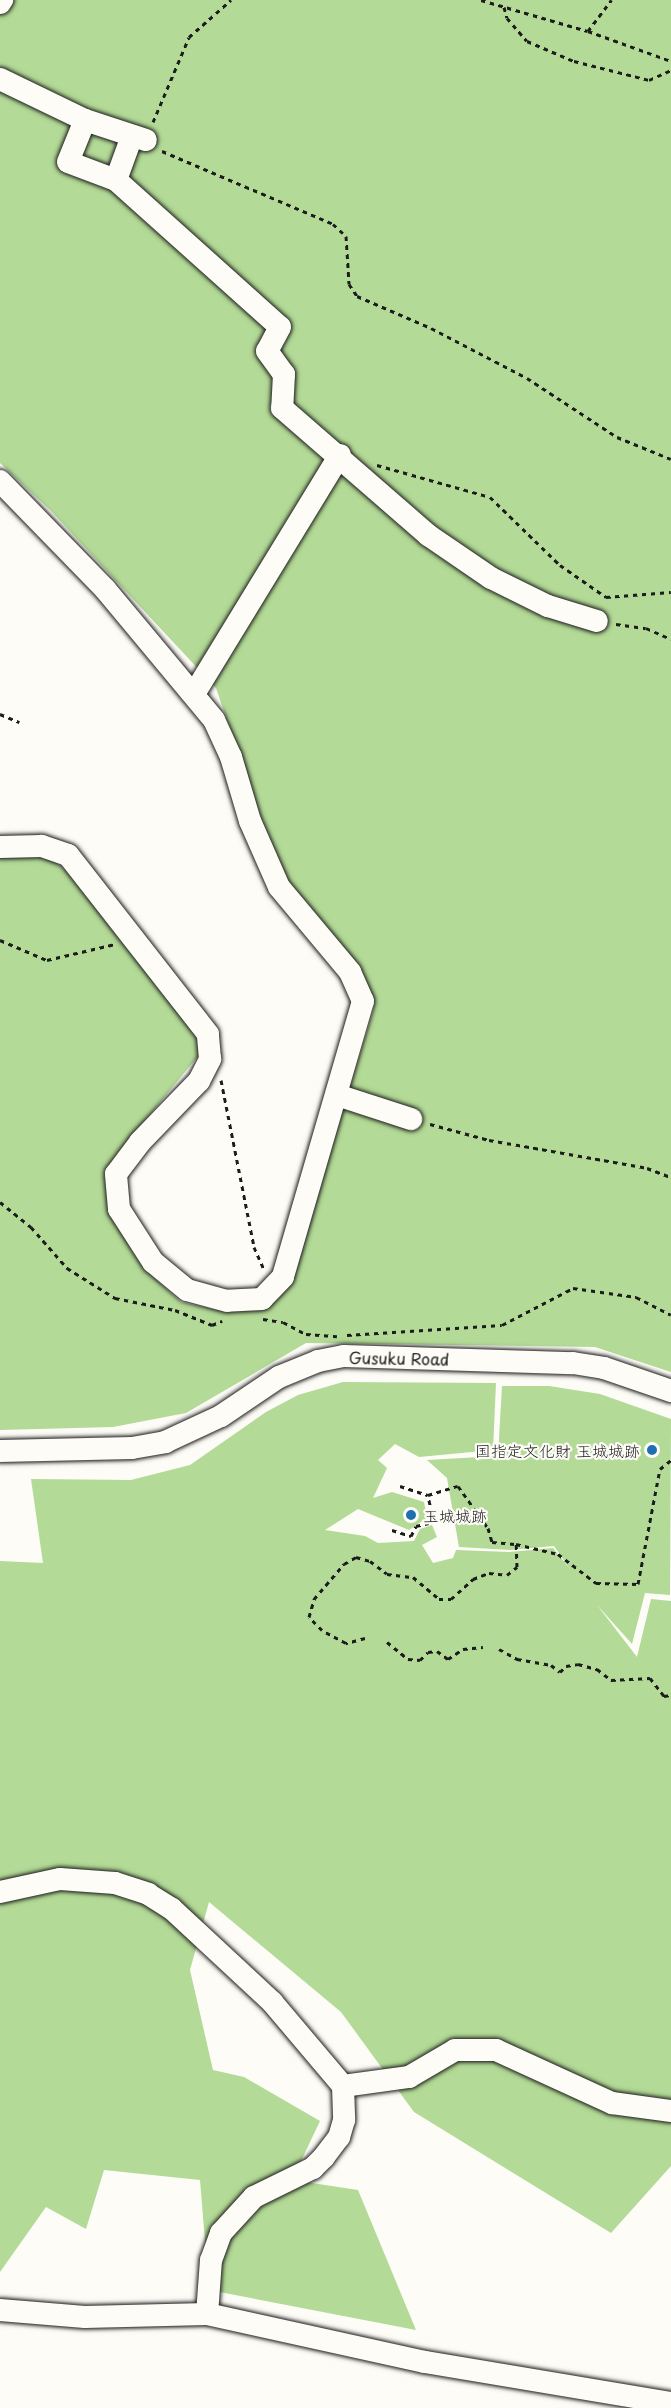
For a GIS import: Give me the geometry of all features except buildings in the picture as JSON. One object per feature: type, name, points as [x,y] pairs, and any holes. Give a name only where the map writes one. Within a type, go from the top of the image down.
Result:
[{"type":"street","points":[[0,79],[85,120],[139,138],[116,180]]},
{"type":"street","points":[[85,120],[68,162],[116,180],[280,327],[267,351],[284,374],[282,408],[345,460],[428,535],[491,578],[548,606],[597,621]]},
{"type":"street","points":[[194,694],[345,460]]},
{"type":"street","points":[[0,481],[105,589],[214,720],[231,757],[250,821],[279,887],[351,972],[363,1001],[283,1277],[262,1299],[227,1301],[187,1290],[153,1262],[119,1209],[116,1174],[140,1142],[199,1081],[210,1059],[208,1034],[68,855],[42,846],[0,848]]},
{"type":"street","points":[[337,1095],[411,1119]]},
{"type":"street","name":"Gusuku Road","points":[[0,1451],[132,1448],[165,1442],[221,1416],[279,1377],[318,1360],[344,1356],[573,1364],[604,1368],[671,1391]]},
{"type":"street","points":[[0,1892],[60,1879],[115,1883],[148,1894],[172,1909],[272,2002],[343,2086],[344,2120],[339,2137],[324,2157],[313,2168],[254,2197],[221,2233],[211,2260],[207,2314]]},
{"type":"street","points":[[343,2086],[409,2077],[455,2050],[496,2050],[612,2103],[671,2111]]},
{"type":"street","points":[[0,2310],[86,2317],[207,2314],[425,2362],[671,2403]]},
{"type":"path","points":[[231,0],[189,37],[139,138],[172,157],[333,224],[346,236],[349,284],[357,296],[430,328],[527,378],[617,437],[671,459]]},
{"type":"path","points":[[481,0],[588,31],[671,61]]},
{"type":"path","points":[[588,31],[611,0]]},
{"type":"path","points":[[504,7],[507,18],[527,41],[574,61],[649,80],[671,70]]},
{"type":"path","points":[[345,460],[383,465],[490,497],[560,565],[606,597],[671,592]]},
{"type":"path","points":[[597,621],[646,628],[671,639]]},
{"type":"path","points":[[0,714],[19,722]]},
{"type":"path","points":[[0,940],[47,960],[135,940]]},
{"type":"path","points":[[210,1059],[218,1063],[254,1247],[273,1287]]},
{"type":"path","points":[[411,1119],[489,1140],[647,1168],[671,1177]]},
{"type":"path","points":[[0,1202],[31,1227],[67,1268],[115,1298],[175,1310],[212,1324],[230,1318]]},
{"type":"path","points":[[254,1299],[258,1318],[283,1322],[306,1334],[339,1336],[377,1331],[428,1333],[502,1325],[573,1288],[636,1297],[671,1315]]},
{"type":"path","points":[[400,1486],[428,1495],[458,1486],[489,1528],[492,1542],[516,1544],[558,1554],[596,1583],[638,1584],[660,1469],[671,1460]]},
{"type":"path","points":[[392,1530],[411,1536],[416,1526],[434,1522],[428,1495]]},
{"type":"path","points":[[365,1638],[346,1643],[322,1630],[309,1617],[315,1599],[344,1564],[356,1557],[370,1561],[387,1574],[413,1576],[440,1599],[451,1599],[473,1579],[489,1573],[507,1575],[517,1567],[516,1544]]},
{"type":"path","points":[[387,1642],[408,1659],[420,1660],[428,1652],[437,1651],[448,1659],[463,1649],[483,1647]]},
{"type":"path","points":[[498,1649],[517,1659],[551,1665],[560,1672],[566,1666],[578,1664],[597,1669],[611,1680],[650,1678],[664,1696],[671,1695]]},
{"type":"green space","points":[[0,0],[671,0],[671,1372],[595,1347],[306,1343],[186,1413],[113,1427],[0,1430],[0,858],[42,853],[73,875],[195,1024],[199,1055],[114,1158],[106,1186],[115,1221],[148,1272],[181,1302],[226,1312],[293,1276],[374,1008],[366,981],[279,871],[216,688],[51,511],[0,463]]},
{"type":"green space","points":[[343,1382],[496,1383],[493,1450],[419,1457],[395,1444],[378,1460],[387,1468],[373,1498],[392,1492],[424,1502],[427,1518],[409,1530],[358,1509],[325,1530],[365,1536],[378,1543],[414,1541],[420,1529],[432,1525],[437,1537],[422,1545],[433,1563],[453,1558],[456,1550],[509,1552],[553,1548],[570,1569],[554,1546],[510,1550],[459,1547],[447,1478],[427,1460],[498,1456],[502,1386],[549,1386],[600,1394],[671,1419],[670,1595],[645,1593],[632,1644],[597,1605],[637,1657],[651,1599],[671,1601],[671,2166],[611,2233],[414,2112],[341,2012],[209,1902],[190,1970],[213,2070],[244,2077],[320,2121],[292,2180],[358,2190],[416,2330],[209,2290],[200,2180],[104,2170],[86,2229],[46,2207],[0,2272],[0,1561],[43,1563],[31,1479],[131,1480],[190,1465],[266,1412],[298,1395]]},
{"type":"place","name":"国指定文化財 玉城城跡","points":[[652,1450]]},
{"type":"place","name":"玉城城跡","points":[[411,1515]]}]
